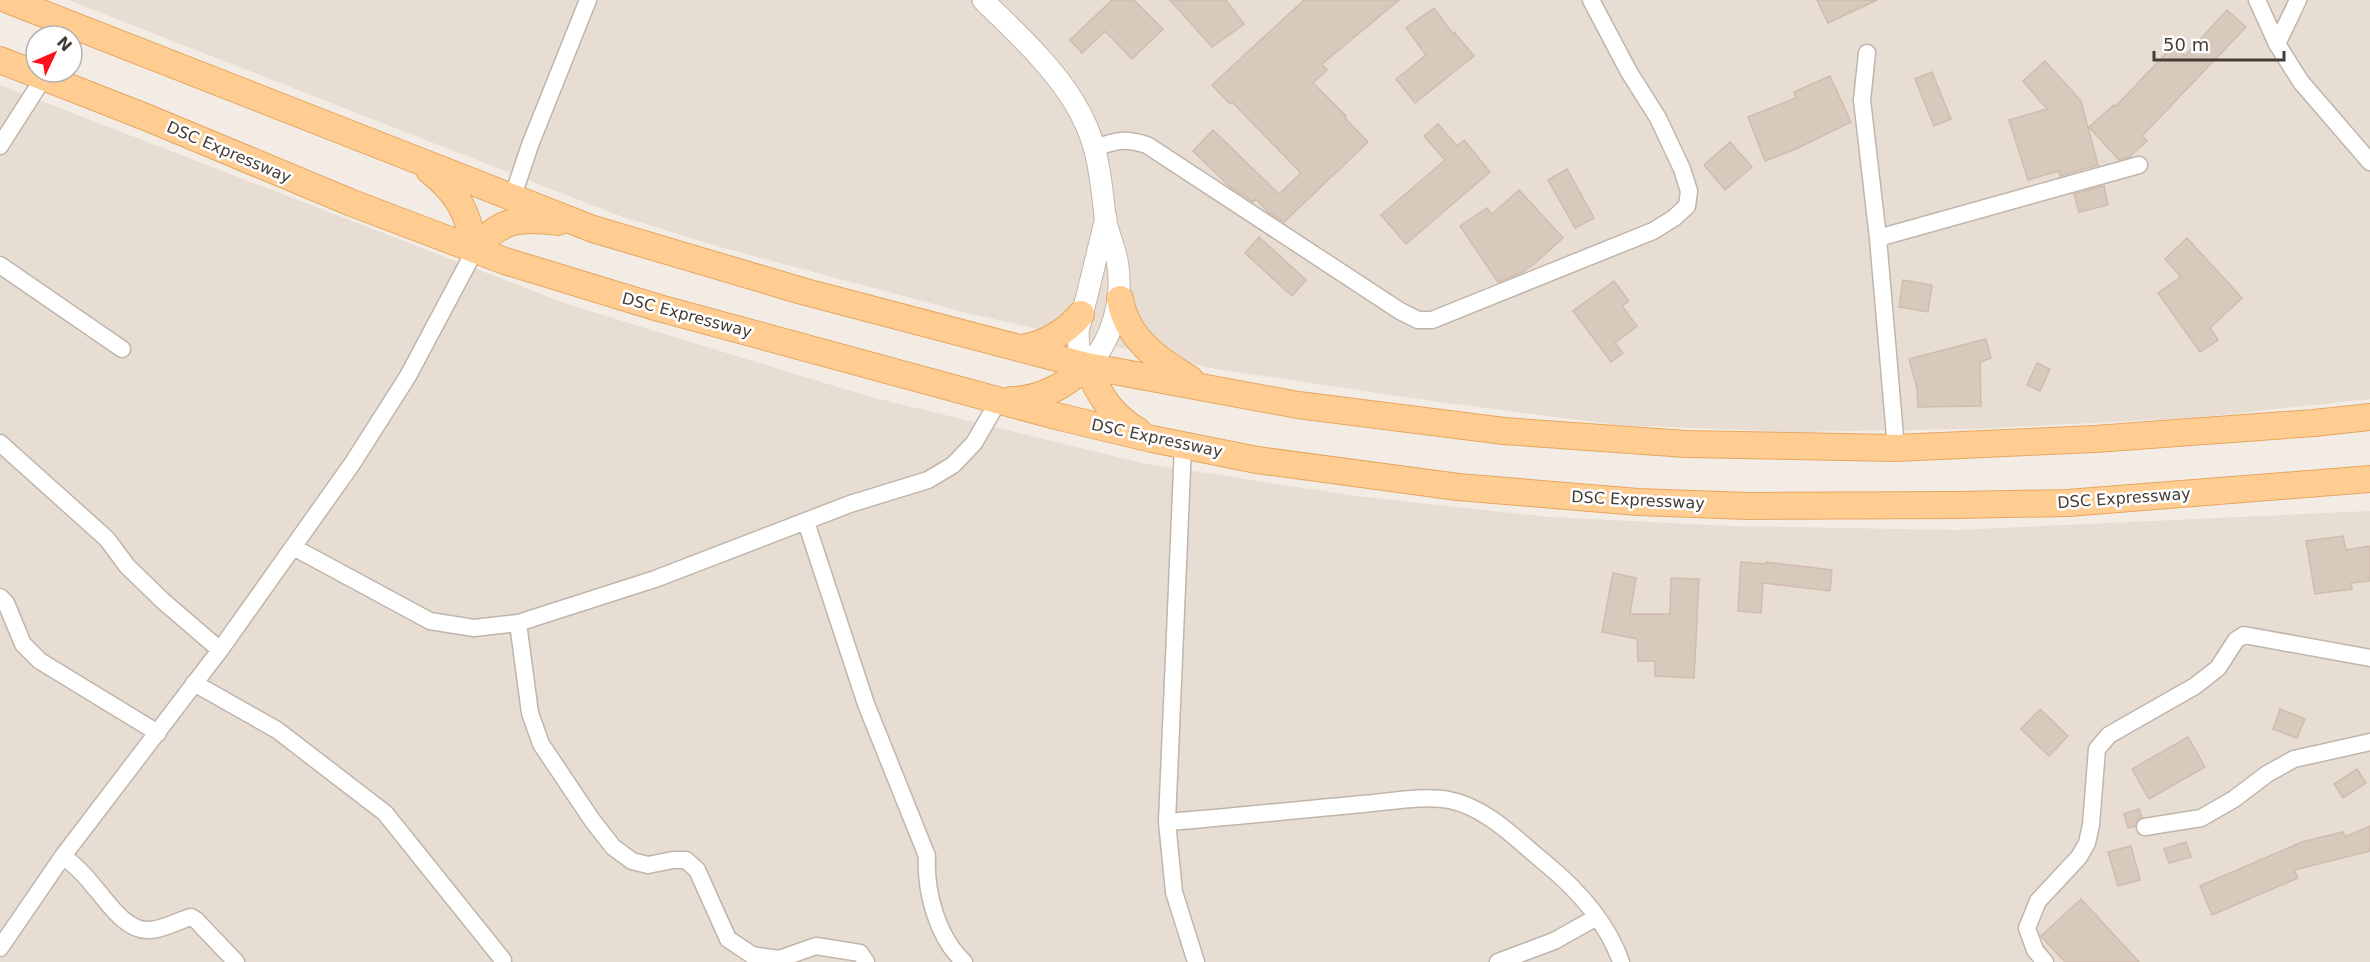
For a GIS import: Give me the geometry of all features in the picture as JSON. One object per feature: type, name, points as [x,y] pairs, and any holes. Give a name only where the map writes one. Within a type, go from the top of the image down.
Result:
[{"type":"main road","points":[[8,0],[593,229]]},
{"type":"main road","name":"DSC Expressway","points":[[0,60],[24,70]]},
{"type":"main road","name":"DSC Expressway","points":[[60,84],[148,118],[352,203],[515,264],[659,308],[999,400],[1152,439],[1257,459],[1458,487],[1638,502],[1749,506],[2068,502],[2370,479]]},
{"type":"main road","points":[[419,161],[449,186],[460,200],[467,216],[475,250]]},
{"type":"main road","points":[[475,250],[486,235],[496,228],[522,220],[541,219],[593,229],[771,282],[1016,349],[1087,366],[1298,405],[1504,430],[1686,444],[1896,448],[2096,440],[2370,417]]},
{"type":"main road","points":[[1120,299],[1125,321],[1139,342],[1164,363],[1200,386]]},
{"type":"main road","points":[[1016,349],[1030,347],[1055,338],[1070,327],[1081,314]]},
{"type":"main road","points":[[999,400],[1018,400],[1057,389],[1087,366]]},
{"type":"main road","points":[[1087,366],[1106,405],[1116,417],[1152,439]]},
{"type":"street","points":[[513,196],[530,145],[588,0]]},
{"type":"street","points":[[982,0],[1053,72],[1074,102],[1087,126],[1095,148],[1102,180],[1106,218],[1117,260],[1120,299],[1099,355],[1087,366],[1079,348],[1078,332],[1106,218]]},
{"type":"street","points":[[1095,148],[1113,141],[1128,139],[1147,146],[1400,311],[1418,321],[1432,320],[1653,231],[1674,218],[1687,206],[1689,191],[1682,169],[1658,118],[1629,72],[1591,0]]},
{"type":"street","points":[[2258,0],[2277,44],[2301,82],[2370,162]]},
{"type":"street","points":[[2277,44],[2298,0]]},
{"type":"street","points":[[1867,53],[1862,100],[1878,238],[1896,448]]},
{"type":"street","points":[[0,146],[40,84]]},
{"type":"street","points":[[1878,238],[2139,165]]},
{"type":"street","points":[[0,948],[63,855],[220,650],[352,464],[408,376],[475,250]]},
{"type":"street","points":[[0,265],[122,349]]},
{"type":"street","points":[[293,547],[430,621],[474,628],[519,623],[655,579],[850,504],[928,480],[953,465],[974,443],[999,400]]},
{"type":"street","points":[[0,443],[106,539],[127,566],[163,601],[220,650]]},
{"type":"street","points":[[1183,446],[1167,822],[1174,892],[1196,962]]},
{"type":"street","points":[[806,522],[866,704],[927,856],[926,873],[937,918],[946,938],[964,962]]},
{"type":"street","points":[[0,597],[6,603],[24,644],[40,661],[158,733]]},
{"type":"street","points":[[519,623],[530,713],[541,744],[613,847],[632,861],[648,865],[686,860],[697,870],[728,939],[752,956],[779,959],[816,946],[860,953],[866,962]]},
{"type":"street","points":[[2045,962],[2035,950],[2027,928],[2038,901],[2079,857],[2087,843],[2091,825],[2097,749],[2109,735],[2194,686],[2218,668],[2236,640],[2244,635],[2370,658]]},
{"type":"street","points":[[194,683],[277,730],[385,813],[503,960]]},
{"type":"street","points":[[2145,827],[2201,818],[2294,759],[2370,742]]},
{"type":"street","points":[[1167,822],[1415,800],[1449,800],[1473,808],[1502,828],[1583,897],[1609,933],[1622,962]]},
{"type":"street","points":[[63,855],[111,909],[128,923],[148,930],[176,924],[191,917],[236,962]]},
{"type":"street","points":[[1498,962],[1554,941],[1597,917]]},
{"type":"shaded area","points":[[68,0],[2370,0],[2370,399],[2194,418],[1972,429],[1793,432],[1618,425],[1439,402],[1217,369],[967,313],[720,247],[620,216]]},
{"type":"shaded area","points":[[0,85],[567,304],[867,396],[1142,463],[1355,496],[1550,517],[1731,526],[1956,530],[2370,511],[2370,962],[0,962]]},
{"type":"building","points":[[1112,0],[1134,0],[1163,29],[1132,59],[1105,31],[1082,53],[1070,40]]},
{"type":"building","points":[[1170,0],[1226,0],[1244,24],[1212,47]]},
{"type":"building","points":[[1304,0],[1399,0],[1322,64],[1327,70],[1313,83],[1368,142],[1284,222],[1268,212],[1256,199],[1253,202],[1230,187],[1193,151],[1213,130],[1279,194],[1301,173],[1232,102],[1230,104],[1212,85]]},
{"type":"building","points":[[1817,0],[1877,0],[1828,23]]},
{"type":"building","points":[[1434,8],[1453,34],[1454,32],[1474,56],[1415,103],[1396,79],[1426,55],[1406,28]]},
{"type":"building","points":[[2227,10],[2246,27],[2142,136],[2147,141],[2129,157],[2119,160],[2089,127],[2114,105],[2116,106],[2174,45],[2185,56]]},
{"type":"building","points":[[2045,61],[2081,101],[2098,165],[2060,176],[2059,171],[2028,180],[2009,120],[2047,109],[2023,81]]},
{"type":"building","points":[[1932,72],[1951,119],[1934,126],[1915,79]]},
{"type":"building","points":[[1830,76],[1851,122],[1765,161],[1748,117],[1796,98],[1794,92]]},
{"type":"building","points":[[1438,124],[1457,146],[1464,140],[1490,172],[1406,244],[1381,215],[1445,160],[1424,136]]},
{"type":"building","points":[[1730,142],[1752,167],[1725,190],[1704,165]]},
{"type":"building","points":[[1567,169],[1594,218],[1575,228],[1548,180]]},
{"type":"building","points":[[2104,186],[2108,205],[2079,212],[2074,194]]},
{"type":"building","points":[[1519,190],[1563,238],[1521,273],[1498,282],[1460,226],[1487,208],[1492,214]]},
{"type":"building","points":[[1259,237],[1306,280],[1292,296],[1245,253]]},
{"type":"building","points":[[2187,238],[2242,298],[2210,328],[2218,340],[2200,352],[2158,293],[2181,277],[2165,259]]},
{"type":"building","points":[[1903,280],[1932,285],[1928,312],[1899,307]]},
{"type":"building","points":[[1614,281],[1629,301],[1622,306],[1637,326],[1615,343],[1623,353],[1611,362],[1573,311]]},
{"type":"building","points":[[1986,339],[1991,358],[1980,362],[1981,406],[1918,407],[1917,388],[1909,359]]},
{"type":"building","points":[[2037,363],[2050,369],[2040,391],[2027,385]]},
{"type":"building","points":[[2343,536],[2346,550],[2370,546],[2370,581],[2351,583],[2352,589],[2315,594],[2306,541]]},
{"type":"building","points":[[1741,562],[1766,564],[1766,562],[1832,570],[1830,591],[1763,583],[1761,613],[1738,611]]},
{"type":"building","points":[[1613,573],[1636,578],[1630,614],[1670,614],[1671,578],[1699,579],[1694,678],[1655,676],[1655,661],[1638,661],[1637,639],[1602,632]]},
{"type":"building","points":[[2040,709],[2068,736],[2049,756],[2021,729]]},
{"type":"building","points":[[2280,709],[2305,719],[2297,738],[2273,729]]},
{"type":"building","points":[[2188,737],[2205,767],[2149,799],[2132,769]]},
{"type":"building","points":[[2357,769],[2366,783],[2343,798],[2334,784]]},
{"type":"building","points":[[2139,809],[2142,817],[2138,819],[2135,826],[2128,828],[2124,814]]},
{"type":"building","points":[[2370,826],[2370,851],[2294,870],[2298,878],[2212,915],[2200,886],[2302,842],[2343,832],[2345,837]]},
{"type":"building","points":[[2186,842],[2191,857],[2169,863],[2164,849]]},
{"type":"building","points":[[2131,846],[2140,880],[2118,886],[2108,852]]},
{"type":"building","points":[[2081,899],[2139,962],[2065,962],[2041,936]]}]
